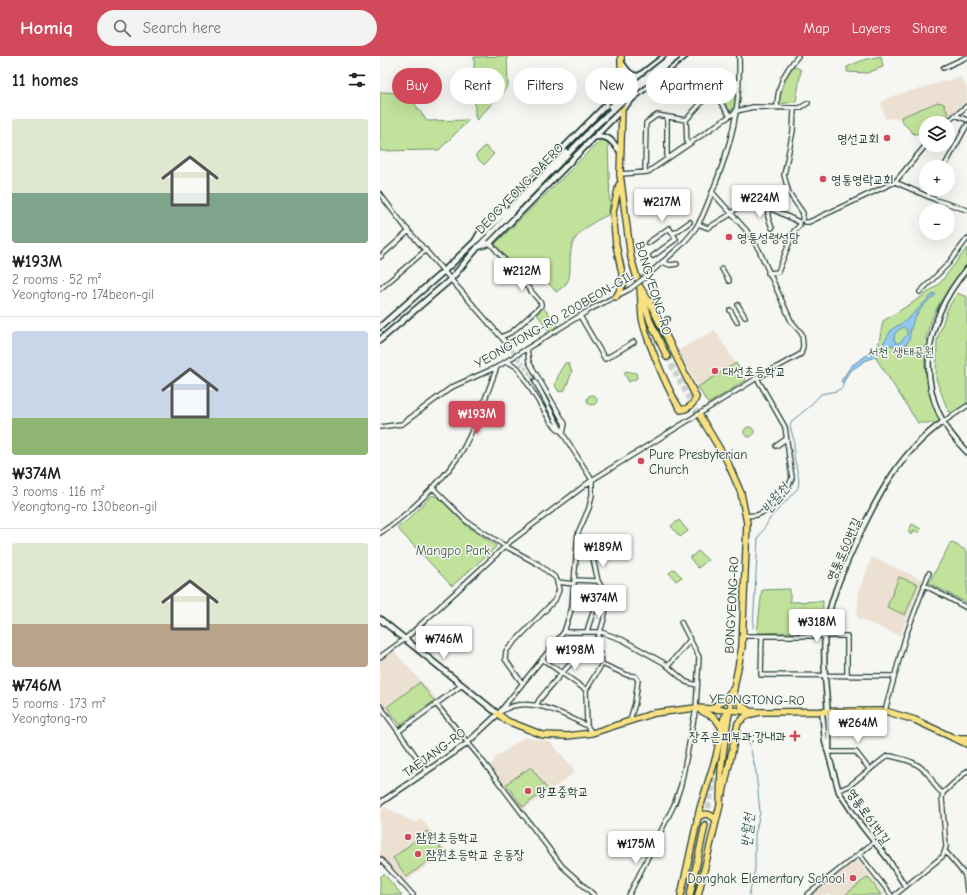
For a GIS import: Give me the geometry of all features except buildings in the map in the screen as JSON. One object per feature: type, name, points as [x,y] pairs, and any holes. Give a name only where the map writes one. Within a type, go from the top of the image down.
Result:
[{"type":"main road","points":[[621,59],[629,74],[639,76],[665,56]]},
{"type":"main road","name":"DEOGYEONG-DAERO","points":[[509,212],[628,90],[672,56]]},
{"type":"main road","name":"DEOGYEONG-DAERO","points":[[380,327],[476,245],[632,92],[678,56]]},
{"type":"main road","points":[[607,104],[481,231],[476,245],[490,243],[633,98],[686,56]]},
{"type":"main road","name":"BONGYEONG-RO","points":[[622,104],[620,176],[631,258],[650,321],[667,357]]},
{"type":"main road","points":[[594,137],[601,136],[608,138],[620,151]]},
{"type":"main road","points":[[616,297],[624,283],[616,245],[613,212],[620,176]]},
{"type":"main road","name":"DEOGYEONG-DAERO","points":[[380,340],[451,279],[476,245]]},
{"type":"main road","points":[[640,287],[650,303],[696,397],[695,402],[685,409],[682,410],[673,396],[648,337],[642,318],[640,287]]},
{"type":"main road","name":"BONGYEONG-RO","points":[[700,416],[727,461],[741,493],[746,523],[742,636],[730,709]]},
{"type":"main road","name":"YEONGTONG-RO","points":[[380,619],[498,714],[508,721],[543,735],[567,736],[592,733],[655,713],[697,709],[730,709],[760,712],[885,711],[914,720],[967,744]]},
{"type":"main road","points":[[710,710],[724,700],[734,690],[742,705],[750,711]]},
{"type":"main road","points":[[697,709],[715,718],[722,729]]},
{"type":"main road","points":[[681,895],[696,823],[716,757],[724,718],[730,709]]},
{"type":"main road","points":[[720,805],[721,769],[730,709]]},
{"type":"main road","points":[[698,895],[738,723],[747,715],[760,712]]},
{"type":"main road","points":[[951,738],[967,738]]},
{"type":"main road","points":[[696,823],[698,817],[703,814],[710,814],[716,820]]},
{"type":"main road","points":[[690,895],[705,825]]},
{"type":"street","name":"YEONGTONG-RO 200BEON-GIL","points":[[380,427],[402,424],[452,387],[497,367],[580,316],[630,289],[662,262],[698,224],[728,153],[737,111],[739,56]]},
{"type":"street","points":[[777,108],[777,97],[781,82],[786,70],[798,56]]},
{"type":"street","points":[[955,56],[957,62]]},
{"type":"street","points":[[943,68],[967,57]]},
{"type":"street","points":[[688,145],[686,120],[710,93],[714,92],[730,116]]},
{"type":"street","points":[[620,176],[648,172],[737,111],[753,107],[794,109],[800,108],[808,103]]},
{"type":"street","points":[[955,115],[967,106]]},
{"type":"street","points":[[768,272],[778,272],[794,231],[802,222],[803,213],[789,193],[784,175],[793,131],[794,109]]},
{"type":"street","points":[[645,172],[646,123],[657,115],[686,120]]},
{"type":"street","points":[[955,115],[967,120]]},
{"type":"street","points":[[667,117],[667,159]]},
{"type":"street","points":[[948,160],[967,125]]},
{"type":"street","points":[[698,224],[708,228],[731,214],[745,199],[802,222],[809,222],[895,182],[920,152]]},
{"type":"street","points":[[895,182],[919,192]]},
{"type":"street","points":[[380,657],[404,639],[505,546],[592,480],[700,416],[757,378],[801,354],[803,346],[802,334],[792,321],[759,250],[747,231],[712,192]]},
{"type":"street","points":[[380,194],[409,232],[508,345]]},
{"type":"street","points":[[928,196],[967,210]]},
{"type":"street","points":[[768,207],[768,217],[772,228]]},
{"type":"street","points":[[673,234],[690,222]]},
{"type":"street","points":[[648,243],[669,228],[676,239],[653,256]]},
{"type":"street","points":[[380,257],[409,232]]},
{"type":"street","points":[[920,292],[948,264],[967,239]]},
{"type":"street","points":[[490,243],[541,303],[541,306],[512,332],[501,337]]},
{"type":"street","points":[[380,290],[426,250]]},
{"type":"street","points":[[662,262],[670,265],[677,264]]},
{"type":"street","points":[[722,269],[729,281]]},
{"type":"street","points":[[967,269],[944,300],[938,312],[930,342],[928,362],[930,385],[943,422],[967,452]]},
{"type":"street","points":[[738,305],[745,317]]},
{"type":"street","points":[[730,310],[737,322]]},
{"type":"street","points":[[580,316],[605,359],[634,342]]},
{"type":"street","points":[[527,349],[529,362],[564,424],[563,434]]},
{"type":"street","points":[[507,361],[518,368],[551,422],[563,434]]},
{"type":"street","points":[[380,533],[412,508],[454,463],[463,448],[497,367]]},
{"type":"street","points":[[745,516],[757,515],[768,510],[790,485],[792,478],[785,427],[757,378]]},
{"type":"street","points":[[498,714],[564,632],[572,602],[578,533],[591,501],[592,480],[563,434],[534,381]]},
{"type":"street","points":[[943,422],[967,406]]},
{"type":"street","name":"영통로60번길","points":[[824,711],[826,676],[825,635],[830,606],[839,579],[877,498],[908,452],[930,431],[943,422]]},
{"type":"street","points":[[776,446],[786,439]]},
{"type":"street","points":[[432,487],[466,521],[505,546],[538,564],[556,578],[559,590],[555,600],[506,650],[505,659],[522,684]]},
{"type":"street","points":[[536,706],[539,700],[578,657],[585,650],[594,647],[601,632],[607,610],[593,559]]},
{"type":"street","points":[[885,711],[904,638],[929,573]]},
{"type":"street","points":[[557,582],[598,581]]},
{"type":"street","points":[[924,585],[967,608]]},
{"type":"street","points":[[572,602],[606,603]]},
{"type":"street","points":[[587,631],[596,603]]},
{"type":"street","points":[[629,895],[674,805],[681,785],[697,709],[699,657],[681,622]]},
{"type":"street","points":[[564,632],[601,632],[623,640],[668,666],[686,682],[697,685]]},
{"type":"street","points":[[742,636],[847,636],[847,676]]},
{"type":"street","points":[[762,636],[762,675],[894,676]]},
{"type":"street","points":[[668,666],[690,640]]},
{"type":"street","points":[[553,646],[578,657]]},
{"type":"street","points":[[587,726],[586,690],[602,664],[601,655],[594,647]]},
{"type":"street","points":[[542,659],[586,690]]},
{"type":"street","points":[[602,664],[627,675],[634,676],[638,680],[630,720]]},
{"type":"street","points":[[399,731],[462,685]]},
{"type":"street","points":[[436,704],[562,866],[594,895]]},
{"type":"street","points":[[380,706],[426,770]]},
{"type":"street","points":[[498,714],[509,706],[536,706],[555,710],[587,726],[592,733]]},
{"type":"street","points":[[800,711],[818,714],[823,723]]},
{"type":"street","points":[[824,711],[823,723],[825,742],[829,752]]},
{"type":"street","points":[[824,711],[829,752]]},
{"type":"street","name":"TAEJANG-RO","points":[[380,804],[467,742],[498,714]]},
{"type":"street","points":[[829,752],[856,752],[870,770]]},
{"type":"street","name":"영통로61번길","points":[[829,752],[839,790],[861,825],[888,859],[905,886]]},
{"type":"street","points":[[839,790],[849,786],[887,756],[911,760],[928,774],[941,792],[946,852],[965,875],[967,890]]},
{"type":"street","points":[[941,792],[967,771]]},
{"type":"street","points":[[807,895],[874,842]]},
{"type":"street","points":[[895,895],[935,864],[946,852]]},
{"type":"street","points":[[859,854],[891,895]]},
{"type":"street","points":[[380,859],[413,895]]},
{"type":"shaded area","points":[[961,77],[967,88],[967,106],[954,116],[919,116],[919,134],[914,134],[898,119],[891,118],[886,120],[881,103],[889,97]]},
{"type":"shaded area","name":"대선초등학교","points":[[715,330],[746,380],[708,404],[679,353],[679,350]]},
{"type":"shaded area","points":[[872,557],[923,580],[900,636],[858,618],[859,591]]},
{"type":"shaded area","points":[[393,650],[436,698],[437,701],[401,728],[398,727],[380,701],[380,660]]},
{"type":"shaded area","name":"망포중학교","points":[[525,737],[550,742],[574,769],[574,773],[523,810],[490,767],[496,757]]},
{"type":"shaded area","name":"잠원초등학교","points":[[385,807],[415,823],[421,818],[446,851],[405,882],[380,855],[380,812]]},
{"type":"shaded area","name":"Donghak Elementary School","points":[[855,861],[859,861],[885,895],[812,895]]},
{"type":"green space","points":[[507,56],[508,86],[505,89],[505,68],[474,68],[474,57]]},
{"type":"green space","points":[[881,56],[883,67],[867,73],[847,72],[847,67],[863,60]]},
{"type":"green space","points":[[794,66],[801,70],[796,102],[779,104],[783,84]]},
{"type":"green space","points":[[380,92],[392,92],[392,104],[415,104],[427,121],[469,120],[439,150],[380,151]]},
{"type":"green space","points":[[938,102],[944,104],[949,116],[919,116],[919,134],[914,134],[903,123],[901,117]]},
{"type":"green space","points":[[475,104],[492,104],[477,120],[475,116]]},
{"type":"green space","points":[[723,104],[736,104],[732,110],[728,110],[727,112]]},
{"type":"green space","points":[[602,139],[608,143],[610,204],[608,215],[586,228],[575,239],[571,250],[570,275],[566,284],[556,292],[534,266],[522,276],[495,244]]},
{"type":"green space","points":[[485,146],[494,154],[484,165],[475,156]]},
{"type":"green space","name":"서천 생태공원","points":[[967,248],[966,266],[948,290],[936,310],[929,326],[926,342],[926,372],[929,388],[940,423],[918,423],[876,358],[883,321],[923,296],[940,283]]},
{"type":"green space","points":[[957,293],[967,297],[967,404],[954,413],[948,411],[936,379],[937,340],[947,310]]},
{"type":"green space","points":[[543,307],[558,326],[550,332],[536,313]]},
{"type":"green space","points":[[565,363],[568,363],[572,372],[565,390],[559,392],[555,385],[560,371]]},
{"type":"green space","points":[[736,363],[746,380],[708,404],[698,387]]},
{"type":"green space","points":[[626,371],[636,373],[637,378],[629,382],[624,373]]},
{"type":"green space","points":[[592,395],[597,400],[592,405],[587,400]]},
{"type":"green space","points":[[749,427],[754,432],[749,437],[744,432]]},
{"type":"green space","name":"Mangpo Park","points":[[432,495],[439,498],[467,526],[496,545],[495,548],[452,586],[397,528],[409,519]]},
{"type":"green space","points":[[679,520],[688,531],[680,537],[671,526]]},
{"type":"green space","points":[[912,524],[921,529],[919,533],[914,530],[912,535],[908,532]]},
{"type":"green space","points":[[951,542],[967,551],[967,603],[929,583]]},
{"type":"green space","points":[[698,551],[708,560],[698,568],[690,558]]},
{"type":"green space","points":[[674,569],[682,577],[676,581],[669,573]]},
{"type":"green space","points":[[899,577],[918,584],[905,615],[887,607]]},
{"type":"green space","points":[[790,589],[790,602],[823,601],[822,631],[757,633],[762,590]]},
{"type":"green space","points":[[420,682],[434,701],[400,725],[387,707]]},
{"type":"green space","points":[[531,767],[547,789],[523,807],[506,784]]},
{"type":"green space","name":"잠원초등학교 운동장","points":[[427,831],[442,850],[407,877],[393,858]]},
{"type":"green space","points":[[384,874],[402,895],[380,895],[380,877]]},
{"type":"green space","points":[[868,877],[881,895],[845,895]]},
{"type":"water","points":[[934,293],[936,295],[918,312],[906,344],[899,349],[892,345],[888,346],[875,357],[865,361],[849,372],[843,383],[841,381],[851,366],[883,344],[892,329],[907,320]],"holes":[[[903,327],[907,330],[907,335],[899,343],[896,343],[894,339],[895,333]]]},
{"type":"waterway","name":"반월천","points":[[753,628],[758,538],[771,517],[798,488],[799,480],[794,456],[794,440],[790,427],[792,421],[809,407],[821,394],[836,391],[842,388],[843,383]]},
{"type":"waterway","name":"반월천","points":[[749,742],[756,772],[760,812],[755,835],[755,869],[749,895]]},
{"type":"tunnel","points":[[508,345],[535,381]]},
{"type":"tunnel","points":[[667,357],[700,419]]},
{"type":"tunnel","points":[[705,825],[721,747]]},
{"type":"place","name":"명선교회","points":[[887,138]]},
{"type":"place","name":"영통영락교회","points":[[823,179]]},
{"type":"place","name":"영통성령성당","points":[[729,237]]},
{"type":"place","name":"대선초등학교","points":[[715,371]]},
{"type":"place","name":"Pure Presbyterian Church","points":[[641,461]]},
{"type":"place","name":"장주은피부과;강내과","points":[[795,736]]},
{"type":"place","name":"망포중학교","points":[[528,791]]},
{"type":"place","name":"잠원초등학교","points":[[408,837]]},
{"type":"place","name":"잠원초등학교 운동장","points":[[418,854]]},
{"type":"place","name":"Donghak Elementary School","points":[[853,878]]}]
